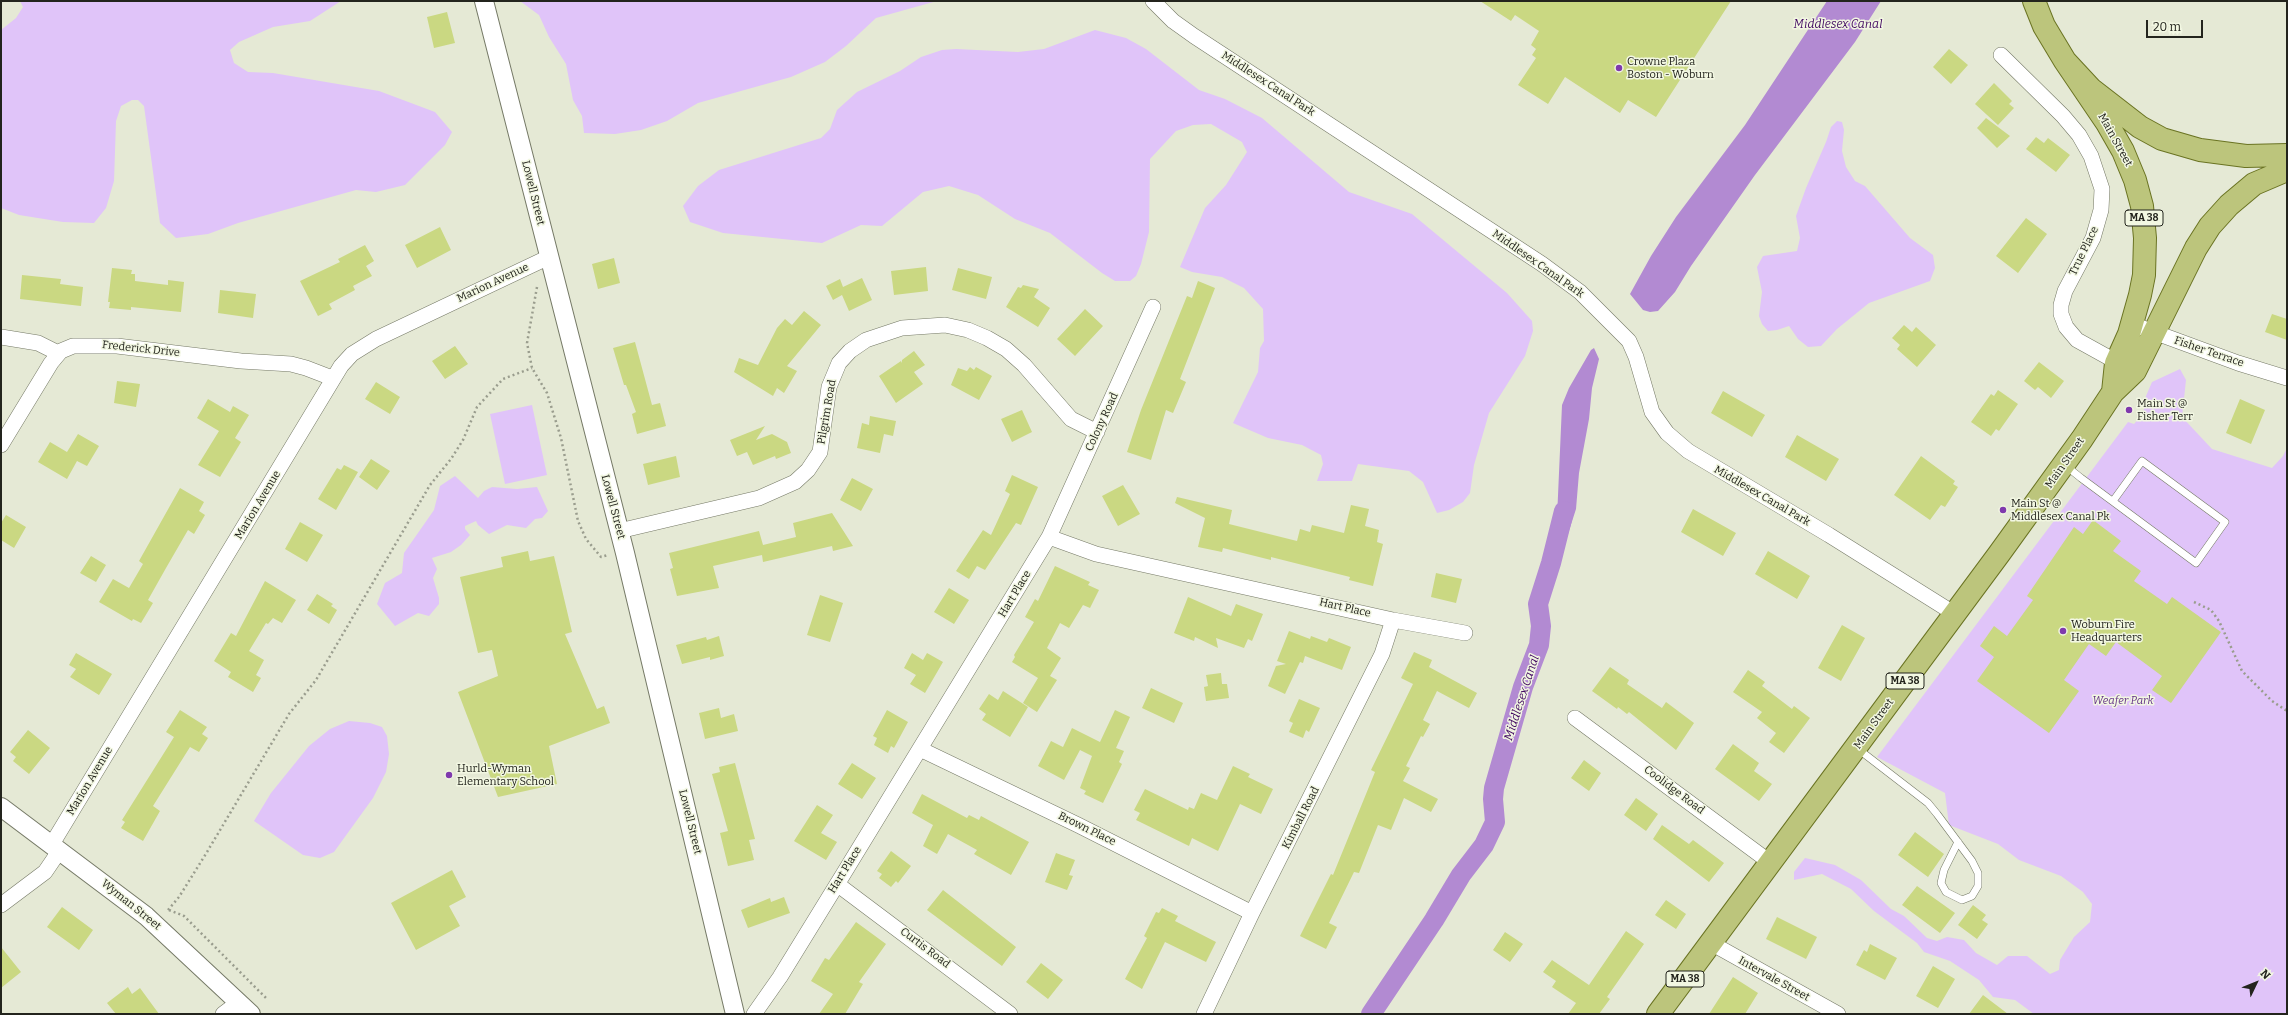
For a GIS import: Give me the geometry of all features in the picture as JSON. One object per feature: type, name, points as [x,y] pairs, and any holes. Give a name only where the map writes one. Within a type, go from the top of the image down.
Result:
[{"type":"main road","name":"MA 38","points":[[2034,1],[2044,26],[2065,61]]},
{"type":"main road","name":"Main Street","points":[[2065,61],[2116,137],[2131,169],[2139,192],[2144,220],[2146,256],[2140,295],[2132,324],[2125,367]]},
{"type":"main road","points":[[2065,61],[2091,89],[2107,103],[2140,127],[2162,139],[2200,150],[2222,154],[2246,156],[2287,155]]},
{"type":"main road","name":"Main Street","points":[[1658,1014],[2064,465],[2113,392],[2125,367],[2154,333],[2196,248],[2213,221],[2254,184],[2287,170]]},
{"type":"street","name":"Lowell Street","points":[[484,1],[619,531],[735,1014]]},
{"type":"street","name":"Middlesex Canal Park","points":[[1153,1],[1173,21],[1216,52],[1542,264],[1580,292],[1629,341],[1634,351],[1652,412],[1667,433],[1688,451],[1828,535],[1955,614]]},
{"type":"street","name":"True Place","points":[[2001,55],[2063,116],[2079,135],[2091,156],[2102,189],[2101,210],[2093,238],[2065,291],[2061,305],[2061,314],[2066,327],[2077,340],[2125,367]]},
{"type":"street","name":"Marion Avenue","points":[[1,905],[46,872],[56,847],[279,471],[332,378],[352,354],[376,339],[549,257]]},
{"type":"street","name":"Colony Road","points":[[1049,537],[1153,307]]},
{"type":"street","name":"Fisher Terrace","points":[[2132,324],[2154,333],[2287,378]]},
{"type":"street","name":"Pilgrim Road","points":[[619,531],[759,498],[795,482],[811,466],[820,452],[829,387],[839,363],[850,351],[866,340],[902,328],[945,325],[968,330],[988,338],[1006,350],[1024,365],[1071,419],[1097,432]]},
{"type":"street","points":[[1,337],[38,343],[58,353],[38,382],[1,446]]},
{"type":"street","name":"Frederick Drive","points":[[58,353],[72,346],[117,346],[241,361],[290,364],[306,368],[332,378]]},
{"type":"street","name":"Hart Place","points":[[754,1014],[780,977],[1049,537],[1096,554],[1393,620],[1465,633]]},
{"type":"street","name":"Kimball Road","points":[[1204,1014],[1252,913],[1288,846],[1382,654],[1393,620]]},
{"type":"street","name":"Coolidge Road","points":[[1576,718],[1771,862]]},
{"type":"street","name":"Brown Place","points":[[920,749],[1078,824],[1252,913]]},
{"type":"street","name":"Wyman Street","points":[[1,807],[146,916],[245,1008]]},
{"type":"street","name":"Curtis Road","points":[[837,884],[1010,1014]]},
{"type":"street","name":"Intervale Street","points":[[1711,943],[1838,1014]]},
{"type":"street","points":[[223,1014],[245,1008]]},
{"type":"lane","points":[[2064,465],[2112,501],[2196,563],[2225,522],[2142,461],[2112,501]]},
{"type":"lane","points":[[1856,748],[1928,803],[1958,842],[1972,861],[1978,873],[1979,881],[1976,892],[1968,899],[1962,900],[1946,892],[1941,883],[1944,870],[1958,842]]},
{"type":"path","points":[[549,257],[538,279],[535,301],[530,316],[527,343],[532,368],[547,393],[561,438],[578,522],[586,539],[601,557],[612,555]]},
{"type":"path","points":[[168,910],[179,897],[207,852],[289,714],[316,680],[430,485],[451,459],[459,446],[476,407],[503,380],[532,368]]},
{"type":"path","points":[[2194,602],[2211,610],[2219,621],[2242,671],[2268,697],[2287,711]]},
{"type":"green space","points":[[20,1],[341,1],[310,21],[273,27],[239,42],[230,50],[234,63],[248,72],[273,73],[379,91],[435,112],[452,132],[445,145],[405,185],[376,192],[356,190],[238,223],[208,234],[176,238],[160,223],[144,106],[138,100],[132,100],[121,106],[116,121],[114,181],[106,208],[94,223],[63,222],[19,215],[1,208],[1,30],[16,18],[23,7]]},
{"type":"green space","points":[[520,1],[937,1],[876,18],[846,46],[825,62],[791,77],[698,103],[667,121],[641,130],[615,134],[584,133],[582,116],[573,100],[566,64],[549,37],[539,15]]},
{"type":"green space","points":[[1095,30],[1126,38],[1146,49],[1199,90],[1225,99],[1262,118],[1349,192],[1412,214],[1507,293],[1532,321],[1533,331],[1525,356],[1489,413],[1474,465],[1470,493],[1463,502],[1449,510],[1437,513],[1423,482],[1409,471],[1358,464],[1352,481],[1317,481],[1323,464],[1321,455],[1302,445],[1268,438],[1233,423],[1258,372],[1260,348],[1264,341],[1263,309],[1244,288],[1222,277],[1192,272],[1180,267],[1205,208],[1226,185],[1247,152],[1242,142],[1211,124],[1193,125],[1176,131],[1150,159],[1149,232],[1141,264],[1136,276],[1130,281],[1115,281],[1102,273],[1050,233],[1015,219],[978,195],[949,186],[923,192],[882,226],[861,225],[822,243],[723,233],[690,222],[683,206],[698,186],[719,170],[821,138],[830,129],[837,110],[857,92],[900,71],[921,57],[942,50],[956,49],[1018,52],[1044,49]]},
{"type":"green space","points":[[1837,121],[1842,122],[1844,130],[1842,151],[1846,167],[1855,181],[1865,186],[1910,238],[1933,255],[1935,268],[1930,281],[1869,303],[1837,329],[1821,346],[1808,347],[1798,339],[1789,326],[1768,331],[1762,324],[1759,316],[1762,292],[1757,267],[1763,256],[1797,251],[1800,238],[1796,216],[1831,127]]},
{"type":"green space","name":"Weafer Park","points":[[2180,369],[2186,380],[2182,417],[2212,449],[2272,468],[2283,456],[2287,448],[2287,1014],[2034,1014],[2015,1000],[1993,997],[1979,980],[1950,961],[1924,952],[1917,943],[1874,911],[1851,889],[1822,874],[1794,880],[1794,872],[1805,858],[1835,865],[1861,880],[1891,909],[1904,916],[1927,938],[1937,941],[1947,937],[1964,940],[1976,953],[1997,965],[2008,956],[2027,956],[2050,974],[2059,970],[2060,960],[2074,937],[2090,922],[2092,904],[2083,892],[2061,876],[2019,860],[1998,844],[1949,825],[1945,793],[1877,757],[2128,422],[2134,424],[2143,414],[2146,396],[2152,382]]},
{"type":"green space","points":[[532,405],[547,475],[505,484],[490,414]]},
{"type":"green space","points":[[455,476],[478,498],[484,491],[492,487],[517,489],[537,487],[548,511],[542,518],[535,519],[526,528],[507,525],[489,534],[478,525],[476,521],[465,526],[465,529],[470,535],[461,545],[451,552],[432,558],[437,569],[433,578],[439,598],[439,604],[429,616],[418,613],[395,626],[377,604],[385,583],[402,573],[404,553],[434,510],[440,486]]},
{"type":"green space","points":[[349,721],[370,723],[382,727],[387,736],[389,754],[386,772],[373,798],[334,852],[320,858],[303,855],[254,821],[271,793],[309,746],[330,729]]},
{"type":"water","name":"Middlesex Canal","points":[[1827,1],[1881,1],[1855,42],[1755,175],[1691,266],[1675,292],[1658,311],[1650,312],[1643,310],[1630,294],[1651,256],[1676,217],[1745,125]]},
{"type":"water","points":[[1594,348],[1599,359],[1592,388],[1589,419],[1579,473],[1576,509],[1568,534],[1564,538],[1558,537],[1557,518],[1562,405],[1569,388],[1591,350]]},
{"type":"building","name":"Crowne Plaza Boston - Woburn","points":[[1480,1],[1731,1],[1656,117],[1628,100],[1620,113],[1565,77],[1548,104],[1518,85],[1536,58],[1532,55],[1536,49],[1531,45],[1539,31],[1515,15],[1511,21]]},
{"type":"building","points":[[447,12],[455,43],[434,48],[427,17]]},
{"type":"building","points":[[1949,49],[1968,65],[1951,84],[1933,67]]},
{"type":"building","points":[[1994,83],[2012,101],[2009,104],[2014,108],[1998,125],[1975,104]]},
{"type":"building","points":[[1986,118],[2010,136],[1997,148],[1977,128]]},
{"type":"building","points":[[2036,137],[2044,143],[2048,138],[2070,155],[2056,172],[2026,149]]},
{"type":"building","points":[[2026,218],[2047,234],[2018,273],[1996,256]]},
{"type":"building","points":[[440,227],[451,250],[417,268],[405,245]]},
{"type":"building","points":[[365,245],[374,261],[366,266],[372,276],[353,286],[355,290],[329,304],[332,309],[318,316],[300,281],[340,262],[338,259]]},
{"type":"building","points":[[614,258],[620,283],[598,289],[592,264]]},
{"type":"building","points":[[926,267],[928,291],[894,295],[891,271]]},
{"type":"building","points":[[112,268],[132,270],[131,274],[135,274],[135,281],[168,285],[168,280],[184,282],[181,312],[131,307],[131,310],[109,308],[110,302],[108,302]]},
{"type":"building","points":[[958,268],[992,277],[986,299],[952,290]]},
{"type":"building","points":[[22,275],[61,279],[60,284],[83,287],[81,306],[20,299]]},
{"type":"building","points":[[862,278],[872,300],[849,311],[842,295],[833,300],[826,286],[840,279],[843,287]]},
{"type":"building","points":[[1198,281],[1215,288],[1180,379],[1186,382],[1173,413],[1166,410],[1151,460],[1127,452],[1141,410],[1187,296],[1192,298]]},
{"type":"building","points":[[1023,285],[1039,289],[1034,297],[1050,308],[1038,327],[1006,307],[1018,287],[1021,288]]},
{"type":"building","points":[[220,290],[256,294],[253,318],[218,313]]},
{"type":"building","points":[[1085,309],[1103,326],[1075,356],[1057,339]]},
{"type":"building","points":[[804,311],[821,325],[787,366],[797,371],[784,393],[777,388],[773,396],[734,372],[739,358],[758,365],[777,328],[785,319],[792,325]]},
{"type":"building","points":[[2272,314],[2287,319],[2287,340],[2265,332]]},
{"type":"building","points":[[1904,325],[1912,332],[1916,327],[1936,345],[1917,367],[1897,349],[1900,345],[1892,338]]},
{"type":"building","points":[[635,342],[652,405],[660,403],[666,426],[637,434],[632,414],[636,412],[626,385],[624,385],[613,348]]},
{"type":"building","points":[[455,346],[468,364],[445,379],[432,361]]},
{"type":"building","points":[[914,351],[925,365],[914,372],[923,384],[896,403],[879,376],[901,361],[902,363],[902,360]]},
{"type":"building","points":[[2039,362],[2064,381],[2051,398],[2038,387],[2035,390],[2024,381]]},
{"type":"building","points":[[970,367],[974,370],[976,367],[992,376],[979,400],[951,385],[958,368],[967,371]]},
{"type":"building","points":[[117,381],[140,384],[136,407],[114,403]]},
{"type":"building","points":[[376,382],[400,397],[390,414],[365,399]]},
{"type":"building","points":[[1998,390],[2018,404],[1999,431],[1996,429],[1991,436],[1971,422],[1991,394],[1994,396]]},
{"type":"building","points":[[1723,391],[1765,415],[1752,437],[1711,413]]},
{"type":"building","points":[[208,399],[230,412],[233,406],[249,415],[235,438],[241,442],[220,477],[198,465],[219,431],[197,418]]},
{"type":"building","points":[[2240,399],[2265,410],[2251,444],[2226,433]]},
{"type":"building","points":[[1022,410],[1032,432],[1012,442],[1001,419]]},
{"type":"building","points":[[870,416],[896,421],[893,436],[884,434],[880,453],[857,448],[862,423],[869,425]]},
{"type":"building","points":[[765,426],[756,440],[772,434],[787,442],[791,453],[776,459],[775,456],[753,465],[747,452],[737,456],[730,440]]},
{"type":"building","points":[[78,434],[99,446],[87,466],[77,461],[67,479],[38,462],[50,442],[67,452]]},
{"type":"building","points":[[1797,435],[1839,459],[1826,481],[1785,457]]},
{"type":"building","points":[[676,456],[680,477],[648,485],[643,464]]},
{"type":"building","points":[[1921,456],[1955,481],[1953,484],[1958,487],[1945,507],[1941,505],[1930,520],[1894,495]]},
{"type":"building","points":[[371,459],[390,471],[377,490],[359,477]]},
{"type":"building","points":[[344,465],[358,472],[336,510],[318,499],[337,468],[341,470]]},
{"type":"building","points":[[1012,475],[1038,487],[1021,525],[1016,523],[985,570],[977,566],[969,579],[956,571],[983,530],[991,535],[1010,494],[1005,491]]},
{"type":"building","points":[[852,478],[873,489],[861,511],[840,500]]},
{"type":"building","points":[[1123,485],[1140,514],[1118,526],[1102,496]]},
{"type":"building","points":[[180,488],[204,502],[199,511],[205,515],[194,534],[188,530],[148,600],[153,603],[141,623],[133,619],[132,621],[99,602],[113,579],[129,588],[143,564],[139,561]]},
{"type":"building","points":[[1177,497],[1232,510],[1229,524],[1297,541],[1300,529],[1310,532],[1312,525],[1344,533],[1351,505],[1369,509],[1365,526],[1379,530],[1377,542],[1383,544],[1373,586],[1349,580],[1350,577],[1271,557],[1271,560],[1223,548],[1222,552],[1198,547],[1205,518],[1175,503]]},
{"type":"building","points":[[1693,509],[1736,533],[1723,556],[1681,532]]},
{"type":"building","points":[[832,513],[853,546],[833,551],[832,546],[763,562],[762,555],[713,566],[719,588],[677,596],[670,569],[673,568],[669,553],[759,531],[763,545],[796,537],[793,523]]},
{"type":"building","points":[[6,515],[26,527],[14,548],[1,540],[1,523]]},
{"type":"building","name":"Woburn Fire Headquarters","points":[[2093,520],[2121,541],[2113,551],[2141,571],[2134,581],[2167,604],[2172,597],[2221,632],[2171,703],[2152,690],[2162,676],[2116,642],[2106,656],[2089,644],[2064,680],[2079,691],[2049,733],[1977,681],[1994,657],[1980,646],[1994,626],[2007,636],[2033,600],[2027,596],[2074,527],[2083,534]]},
{"type":"building","points":[[300,522],[323,535],[307,562],[285,549]]},
{"type":"building","points":[[528,551],[530,561],[554,556],[572,632],[565,634],[597,709],[604,706],[610,723],[549,746],[557,784],[498,797],[458,692],[498,676],[492,650],[478,653],[460,577],[503,567],[501,557]]},
{"type":"building","points":[[1768,551],[1810,576],[1797,599],[1755,574]]},
{"type":"building","points":[[91,556],[106,565],[96,582],[80,573]]},
{"type":"building","points":[[1055,566],[1090,582],[1088,585],[1099,590],[1090,608],[1083,605],[1069,628],[1060,623],[1047,648],[1061,658],[1050,676],[1057,680],[1037,712],[1023,703],[1038,678],[1012,662],[1015,657],[1014,655],[1034,622],[1025,617],[1035,599],[1038,601]]},
{"type":"building","points":[[1436,573],[1462,579],[1456,603],[1431,597]]},
{"type":"building","points":[[265,581],[296,600],[282,623],[273,618],[268,624],[266,623],[249,651],[264,660],[256,675],[261,678],[253,692],[228,677],[231,672],[214,661],[231,633],[236,636]]},
{"type":"building","points":[[949,588],[969,600],[954,624],[934,612]]},
{"type":"building","points":[[317,594],[333,604],[331,606],[337,610],[329,624],[307,610]]},
{"type":"building","points":[[820,595],[843,603],[830,642],[807,635]]},
{"type":"building","points":[[1188,597],[1231,616],[1236,604],[1263,614],[1252,641],[1248,639],[1244,648],[1216,638],[1218,648],[1195,637],[1194,641],[1174,633]]},
{"type":"building","points":[[1842,625],[1865,638],[1841,681],[1818,668]]},
{"type":"building","points":[[1289,631],[1310,639],[1311,636],[1327,642],[1329,638],[1351,647],[1342,670],[1305,656],[1303,663],[1300,662],[1285,694],[1268,686],[1276,666],[1286,664],[1277,661]]},
{"type":"building","points":[[719,636],[724,656],[710,660],[710,657],[682,664],[676,645],[706,637],[707,640]]},
{"type":"building","points":[[1414,652],[1432,660],[1429,667],[1477,693],[1469,708],[1437,691],[1423,720],[1430,724],[1423,737],[1421,736],[1406,766],[1410,768],[1403,781],[1438,799],[1431,812],[1404,798],[1391,830],[1378,825],[1359,873],[1354,872],[1329,923],[1337,927],[1326,949],[1300,936],[1331,874],[1333,875],[1375,772],[1371,770],[1413,684],[1401,678]]},
{"type":"building","points":[[76,653],[112,674],[99,695],[70,677],[76,669],[69,665]]},
{"type":"building","points":[[912,653],[923,660],[927,653],[943,662],[925,693],[910,684],[916,675],[904,668]]},
{"type":"building","points":[[1610,667],[1629,680],[1627,684],[1662,708],[1666,702],[1694,723],[1676,750],[1629,712],[1627,714],[1618,707],[1617,709],[1592,691]]},
{"type":"building","points":[[1748,670],[1765,682],[1762,686],[1792,709],[1794,706],[1810,718],[1784,753],[1769,742],[1776,733],[1757,718],[1762,712],[1733,692]]},
{"type":"building","points":[[1221,673],[1222,684],[1227,684],[1229,698],[1206,701],[1204,687],[1208,686],[1206,675]]},
{"type":"building","points":[[1151,688],[1183,703],[1174,723],[1142,708]]},
{"type":"building","points":[[1003,691],[1028,707],[1010,737],[982,720],[986,714],[979,709],[989,694],[998,700]]},
{"type":"building","points":[[1299,699],[1320,708],[1309,732],[1306,730],[1303,738],[1289,732],[1293,723],[1289,721]]},
{"type":"building","points":[[719,708],[721,718],[734,714],[738,731],[705,739],[699,713]]},
{"type":"building","points":[[180,710],[207,727],[202,734],[208,738],[199,752],[190,747],[153,806],[160,811],[143,841],[121,828],[125,822],[122,820],[174,737],[166,732]]},
{"type":"building","points":[[887,710],[908,722],[894,748],[891,746],[888,753],[874,745],[877,738],[873,736]]},
{"type":"building","points":[[1115,710],[1130,717],[1116,748],[1124,751],[1119,762],[1122,764],[1103,803],[1084,794],[1086,791],[1080,788],[1092,756],[1080,750],[1064,780],[1038,766],[1051,741],[1063,747],[1072,728],[1100,742]]},
{"type":"building","points":[[28,730],[50,748],[29,774],[13,761],[16,757],[10,752]]},
{"type":"building","points":[[1733,744],[1759,763],[1754,771],[1772,784],[1759,801],[1715,769]]},
{"type":"building","points":[[1584,760],[1601,773],[1589,791],[1571,778]]},
{"type":"building","points":[[735,763],[755,839],[749,840],[754,860],[728,866],[720,833],[728,831],[712,774],[720,772],[719,767]]},
{"type":"building","points":[[852,763],[876,778],[862,799],[838,784]]},
{"type":"building","points":[[1233,766],[1250,774],[1248,777],[1273,789],[1261,814],[1240,804],[1218,851],[1192,838],[1189,846],[1136,820],[1140,813],[1134,810],[1145,789],[1188,810],[1189,807],[1194,809],[1201,793],[1217,800]]},
{"type":"building","points":[[922,794],[967,818],[969,815],[979,820],[981,816],[1029,842],[1011,875],[974,854],[977,850],[948,834],[937,854],[923,846],[933,825],[912,813]]},
{"type":"building","points":[[1636,798],[1658,814],[1646,831],[1624,815]]},
{"type":"building","points":[[817,805],[833,815],[821,833],[837,842],[826,860],[794,841]]},
{"type":"building","points":[[1662,825],[1689,844],[1693,840],[1724,863],[1709,882],[1653,839]]},
{"type":"building","points":[[1915,832],[1944,854],[1928,877],[1898,855]]},
{"type":"building","points":[[891,851],[911,866],[898,883],[896,881],[891,887],[879,878],[882,874],[877,871]]},
{"type":"building","points":[[1056,853],[1075,860],[1069,875],[1073,876],[1067,890],[1045,882]]},
{"type":"building","points":[[452,870],[466,897],[449,906],[460,926],[416,950],[391,903]]},
{"type":"building","points":[[1917,886],[1955,913],[1940,933],[1902,905]]},
{"type":"building","points":[[943,890],[1016,947],[1002,966],[927,910]]},
{"type":"building","points":[[784,897],[790,913],[748,928],[741,910],[770,898],[771,902]]},
{"type":"building","points":[[1666,900],[1686,914],[1676,929],[1655,915]]},
{"type":"building","points":[[1973,905],[1986,915],[1982,920],[1988,924],[1977,939],[1958,925]]},
{"type":"building","points":[[62,907],[93,930],[79,950],[47,927]]},
{"type":"building","points":[[1162,908],[1178,916],[1175,921],[1216,942],[1206,962],[1165,942],[1142,989],[1125,979],[1147,938],[1144,936],[1156,912],[1159,913]]},
{"type":"building","points":[[1777,917],[1817,937],[1806,959],[1766,939]]},
{"type":"building","points":[[856,922],[886,944],[859,982],[863,984],[845,1014],[819,1014],[833,994],[811,981],[825,958],[829,960]]},
{"type":"building","points":[[1626,931],[1644,944],[1607,997],[1610,999],[1599,1014],[1568,1014],[1576,1003],[1552,987],[1556,981],[1543,972],[1552,960],[1589,985]]},
{"type":"building","points":[[1505,932],[1523,944],[1510,962],[1493,950]]},
{"type":"building","points":[[1870,944],[1897,958],[1885,980],[1856,965],[1864,950],[1867,952]]},
{"type":"building","points":[[1,947],[21,972],[1,988]]},
{"type":"building","points":[[1041,963],[1063,980],[1048,999],[1026,982]]},
{"type":"building","points":[[1933,966],[1955,979],[1938,1008],[1916,996]]},
{"type":"building","points":[[1733,977],[1758,993],[1745,1014],[1709,1014]]},
{"type":"building","points":[[128,987],[132,994],[140,988],[159,1014],[116,1014],[107,1003]]},
{"type":"building","points":[[1983,995],[2008,1014],[1969,1014]]},
{"type":"waterway","name":"Middlesex Canal","points":[[1371,1014],[1434,920],[1461,875],[1484,845],[1495,822],[1493,799],[1494,788],[1523,687],[1539,645],[1541,626],[1538,604],[1551,563],[1564,511]]},
{"type":"place","name":"Crowne Plaza Boston - Woburn","points":[[1619,68]]},
{"type":"place","name":"Main St @ Fisher Terr","points":[[2129,410]]},
{"type":"place","name":"Main St @ Middlesex Canal Pk","points":[[2003,510]]},
{"type":"place","name":"Woburn Fire Headquarters","points":[[2063,631]]},
{"type":"place","name":"Hurld-Wyman Elementary School","points":[[449,775]]}]
